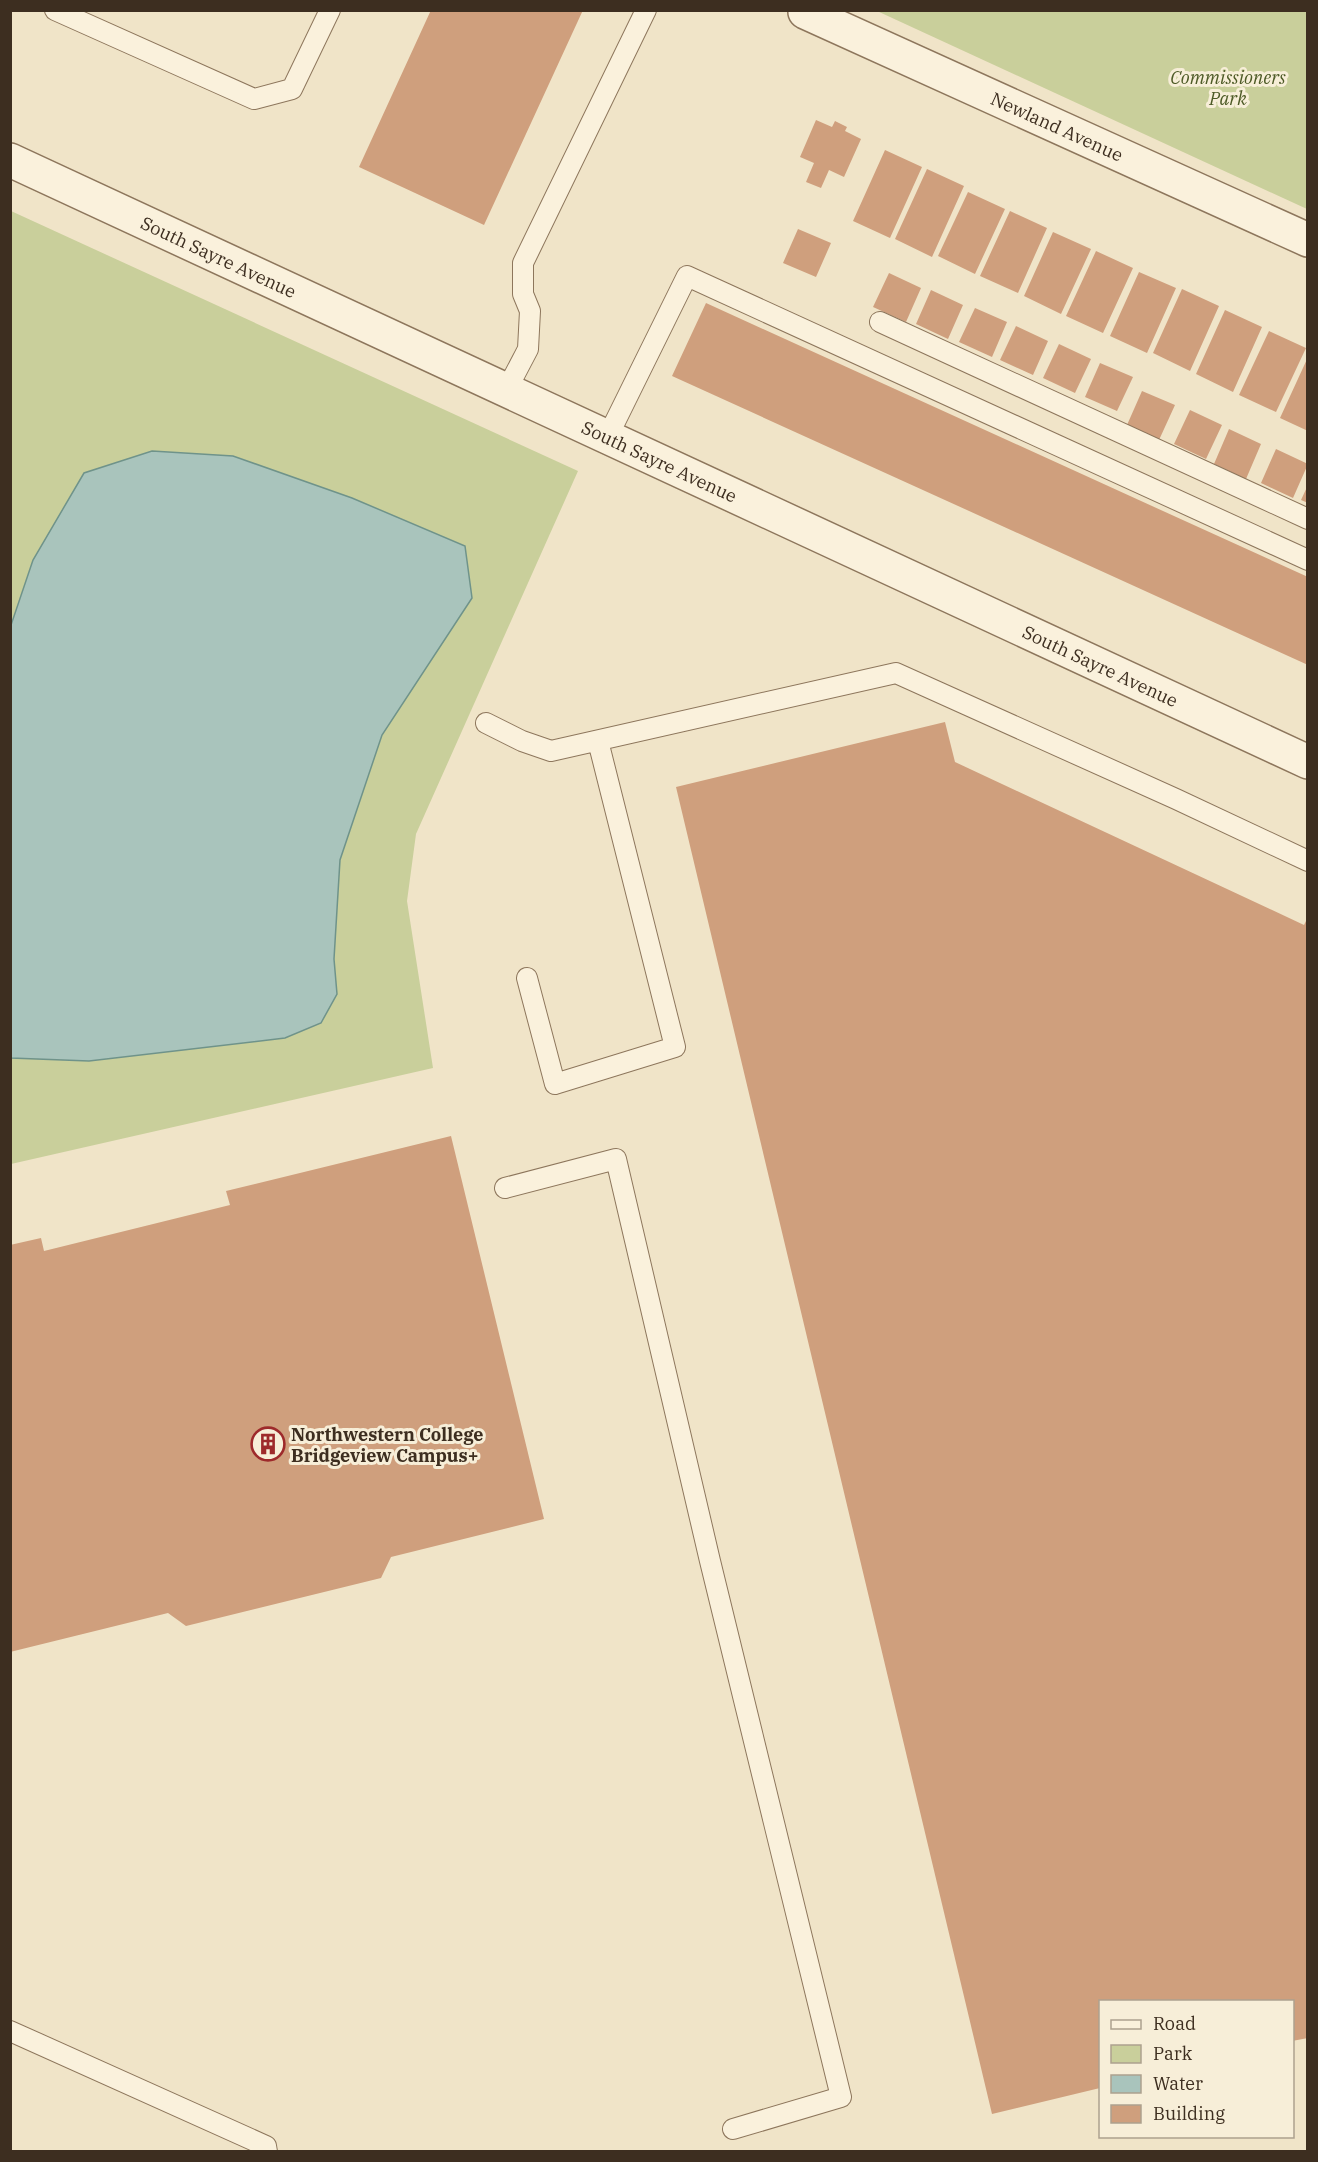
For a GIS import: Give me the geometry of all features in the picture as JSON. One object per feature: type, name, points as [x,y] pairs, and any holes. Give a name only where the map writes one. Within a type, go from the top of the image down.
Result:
[{"type":"street","name":"Newland Avenue","points":[[806,11],[1308,240]]},
{"type":"street","name":"South Sayre Avenue","points":[[10,160],[1308,762]]},
{"type":"lane","points":[[56,10],[254,99],[292,89],[330,10]]},
{"type":"lane","points":[[506,392],[528,349],[530,311],[523,294],[523,263],[646,10]]},
{"type":"lane","points":[[607,438],[687,276],[1308,560]]},
{"type":"lane","points":[[880,322],[1308,519]]},
{"type":"lane","points":[[486,723],[522,741],[551,751],[896,673],[1308,861]]},
{"type":"lane","points":[[527,978],[555,1084],[675,1047],[598,741]]},
{"type":"lane","points":[[505,1188],[616,1159],[710,1561],[841,2097],[732,2129]]},
{"type":"lane","points":[[10,2031],[266,2146],[267,2151]]},
{"type":"green space","name":"Commissioners Park","points":[[877,11],[1307,11],[1307,209]]},
{"type":"green space","points":[[11,211],[578,471],[416,834],[407,901],[433,1068],[11,1164],[11,1058],[89,1061],[285,1038],[337,994],[334,959],[340,860],[382,735],[472,598],[465,546],[352,498],[233,456],[33,560],[11,625]]},
{"type":"water","points":[[152,451],[233,456],[352,498],[465,546],[472,598],[382,735],[340,860],[334,959],[337,994],[321,1023],[285,1038],[89,1061],[11,1058],[11,625],[33,560],[84,473]]},
{"type":"building","points":[[431,10],[583,10],[484,225],[359,167]]},
{"type":"building","points":[[816,120],[832,127],[835,121],[847,127],[845,131],[861,139],[844,177],[829,170],[821,188],[806,182],[814,163],[800,157]]},
{"type":"building","points":[[885,150],[922,167],[890,238],[853,221]]},
{"type":"building","points":[[927,169],[964,186],[932,257],[895,239]]},
{"type":"building","points":[[968,192],[1005,209],[975,274],[938,256]]},
{"type":"building","points":[[1010,211],[1047,228],[1018,293],[980,276]]},
{"type":"building","points":[[798,229],[831,243],[816,277],[783,263]]},
{"type":"building","points":[[1053,232],[1091,249],[1061,314],[1024,296]]},
{"type":"building","points":[[1096,251],[1133,268],[1103,333],[1066,316]]},
{"type":"building","points":[[1139,272],[1176,288],[1147,353],[1110,336]]},
{"type":"building","points":[[889,273],[921,288],[906,322],[873,307]]},
{"type":"building","points":[[1182,289],[1219,306],[1190,371],[1153,353]]},
{"type":"building","points":[[931,290],[963,305],[948,339],[916,324]]},
{"type":"building","points":[[706,303],[1308,577],[1308,665],[672,376]]},
{"type":"building","points":[[975,308],[1007,322],[992,357],[959,342]]},
{"type":"building","points":[[1225,310],[1262,327],[1233,392],[1196,374]]},
{"type":"building","points":[[1016,326],[1048,341],[1033,375],[1000,360]]},
{"type":"building","points":[[1269,331],[1306,348],[1276,412],[1239,395]]},
{"type":"building","points":[[1059,344],[1091,359],[1075,393],[1043,378]]},
{"type":"building","points":[[1308,357],[1308,431],[1280,418]]},
{"type":"building","points":[[1100,363],[1133,377],[1117,411],[1085,397]]},
{"type":"building","points":[[1142,391],[1175,405],[1159,440],[1127,425]]},
{"type":"building","points":[[1190,410],[1222,425],[1206,459],[1174,444]]},
{"type":"building","points":[[1229,429],[1261,444],[1246,479],[1214,464]]},
{"type":"building","points":[[1276,449],[1308,464],[1293,498],[1261,483]]},
{"type":"building","points":[[1308,485],[1308,503],[1301,500]]},
{"type":"building","points":[[945,722],[955,762],[1304,925],[1308,917],[1308,2038],[1294,2041],[1294,2000],[1099,2000],[1099,2088],[992,2114],[676,787]]},
{"type":"building","name":"Northwestern College Bridgeview Campus+","points":[[451,1136],[544,1519],[391,1557],[381,1578],[186,1626],[168,1613],[10,1652],[10,1245],[41,1238],[44,1251],[230,1205],[226,1191]]},
{"type":"place","name":"Northwestern College Bridgeview Campus+","points":[[268,1444]]}]
